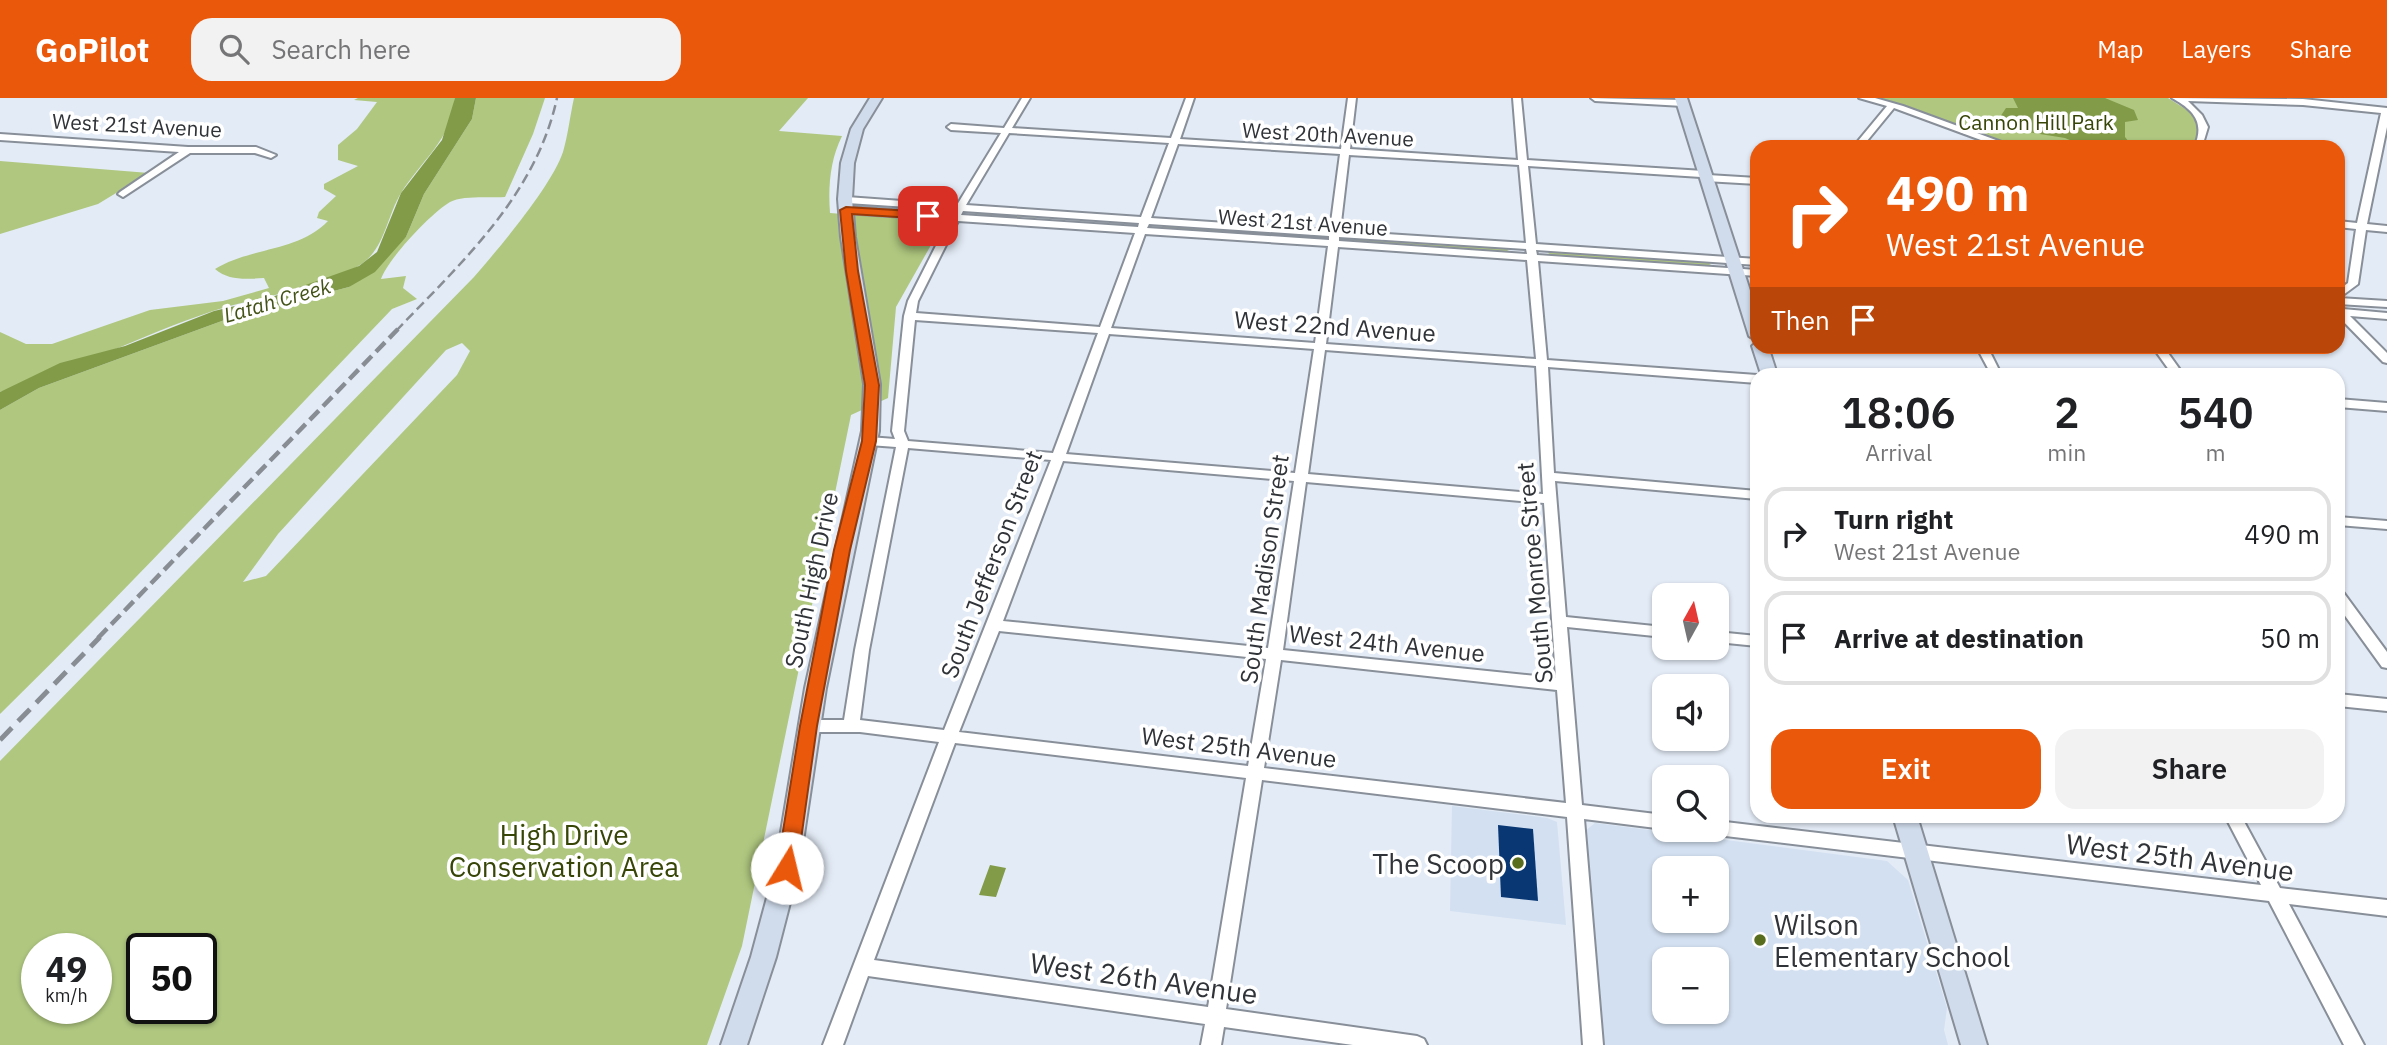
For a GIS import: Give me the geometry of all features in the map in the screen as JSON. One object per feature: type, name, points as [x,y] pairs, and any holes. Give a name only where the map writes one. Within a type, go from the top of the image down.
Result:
[{"type":"main road","name":"South High Drive","points":[[734,1045],[787,868],[808,726],[847,523],[869,441],[872,385],[852,271],[846,205],[849,150],[859,121],[876,98]]},
{"type":"main road","points":[[1682,101],[1750,314]]},
{"type":"main road","points":[[1907,823],[1974,1045]]},
{"type":"street","points":[[851,725],[862,650],[903,443],[898,431],[909,316],[921,282],[958,213],[1026,98]]},
{"type":"street","name":"South Jefferson Street","points":[[833,1045],[1059,456],[1190,98]]},
{"type":"street","name":"South Madison Street","points":[[1211,1045],[1275,654],[1347,153],[1352,98]]},
{"type":"street","name":"South Monroe Street","points":[[1517,98],[1542,363],[1548,476],[1593,1045]]},
{"type":"street","points":[[1595,98],[1682,101]]},
{"type":"street","points":[[1863,98],[1892,105],[1991,140]]},
{"type":"street","points":[[2180,99],[2261,99],[2386,111],[2361,227],[2353,284],[2345,290]]},
{"type":"street","points":[[2180,99],[2204,122],[2206,132],[2202,140]]},
{"type":"street","points":[[1863,140],[1892,105]]},
{"type":"street","name":"West 20th Avenue","points":[[951,127],[1750,180]]},
{"type":"street","name":"West 21st Avenue","points":[[0,137],[188,150],[256,150],[271,155]]},
{"type":"street","points":[[123,194],[188,150]]},
{"type":"street","points":[[2375,163],[2387,164]]},
{"type":"street","name":"West 21st Avenue","points":[[846,205],[1735,266],[1750,271]]},
{"type":"street","points":[[2345,225],[2387,229]]},
{"type":"street","name":"West 21st Avenue","points":[[1735,266],[1750,263]]},
{"type":"street","points":[[2345,308],[2387,304]]},
{"type":"street","points":[[2345,310],[2387,316]]},
{"type":"street","points":[[2345,315],[2387,360]]},
{"type":"street","name":"West 22nd Avenue","points":[[909,316],[1750,378]]},
{"type":"street","points":[[2345,404],[2387,407]]},
{"type":"street","points":[[869,441],[1550,499]]},
{"type":"street","points":[[1548,476],[1750,494]]},
{"type":"street","points":[[2345,522],[2387,525]]},
{"type":"street","points":[[2345,605],[2387,663]]},
{"type":"street","points":[[1559,621],[1652,631]]},
{"type":"street","name":"West 24th Avenue","points":[[995,625],[1565,685]]},
{"type":"street","points":[[1729,638],[1750,640]]},
{"type":"street","points":[[2345,701],[2387,705]]},
{"type":"street","name":"West 25th Avenue","points":[[808,726],[851,725],[1652,820]]},
{"type":"street","points":[[2236,823],[2354,1045]]},
{"type":"street","name":"West 25th Avenue","points":[[1729,829],[2387,908]]},
{"type":"street","name":"West 26th Avenue","points":[[864,967],[1417,1045]]},
{"type":"shaded area","points":[[1452,806],[1547,818],[1557,822],[1566,925],[1450,911]]},
{"type":"shaded area","name":"Wilson Elementary School","points":[[1595,823],[1652,830],[1652,842],[1729,840],[1887,861],[1908,880],[1947,1008],[1944,1030],[1948,1045],[1604,1045],[1585,831]]},
{"type":"green space","points":[[455,98],[453,112],[442,137],[401,193],[375,251],[360,265],[327,280],[213,311],[54,374],[0,392],[0,332],[26,344],[52,344],[150,310],[223,301],[269,288],[264,278],[232,277],[215,269],[229,262],[289,244],[316,231],[328,221],[317,218],[319,212],[336,196],[324,189],[324,184],[358,166],[338,160],[338,145],[357,129],[377,102],[354,100]]},
{"type":"green space","points":[[476,98],[545,98],[533,134],[505,197],[455,200],[422,226],[392,260],[381,279],[406,276],[403,288],[417,299],[392,309],[149,564],[0,714],[0,410],[39,388],[230,318],[349,287],[406,237],[424,194],[472,119]]},
{"type":"green space","name":"High Drive Conservation Area","points":[[574,98],[808,98],[779,131],[842,136],[831,174],[830,213],[944,222],[896,307],[888,398],[851,415],[742,946],[707,1045],[0,1045],[0,761],[474,277],[548,182],[565,146]],"holes":[[[462,343],[470,351],[457,375],[266,576],[243,582],[278,534],[446,350]]]},
{"type":"green space","name":"Cannon Hill Park","points":[[1872,98],[2168,98],[2195,115],[2199,132],[2195,140],[1994,140],[1902,105]]},
{"type":"green space","points":[[0,161],[149,173],[98,204],[0,234]]},
{"type":"green space","points":[[980,211],[1118,221],[1123,223],[974,214]]},
{"type":"green space","points":[[1160,225],[1308,234],[1313,237],[1164,228]]},
{"type":"green space","points":[[1352,238],[1504,247],[1509,250],[1505,252],[1356,242]]},
{"type":"green space","points":[[1548,253],[1705,261],[1711,264],[1706,267],[1553,256]]},
{"type":"water","name":"Latah Creek","points":[[455,98],[476,98],[472,119],[424,194],[406,237],[375,272],[349,287],[230,318],[39,388],[0,410],[0,392],[60,363],[125,346],[214,311],[269,298],[359,266],[377,252],[401,193],[442,140]]},
{"type":"water","points":[[2013,98],[2105,98],[2134,110],[2138,120],[2125,122],[2127,140],[2070,140],[2015,130],[2000,117],[2006,108],[2018,108]]},
{"type":"water","points":[[990,865],[1006,868],[996,897],[979,895]]},
{"type":"building","name":"The Scoop","points":[[1498,825],[1533,829],[1538,901],[1501,897]]},
{"type":"railway","points":[[396,331],[470,253],[514,196],[547,133],[557,98]]},
{"type":"railway","points":[[98,638],[398,329]]},
{"type":"railway","points":[[0,740],[100,637]]},
{"type":"place","name":"The Scoop","points":[[1518,863]]},
{"type":"place","name":"Wilson Elementary School","points":[[1760,940]]},
{"type":"route","points":[[787,868],[808,726],[847,523],[869,441],[872,385],[852,271],[846,210],[928,216]]}]
